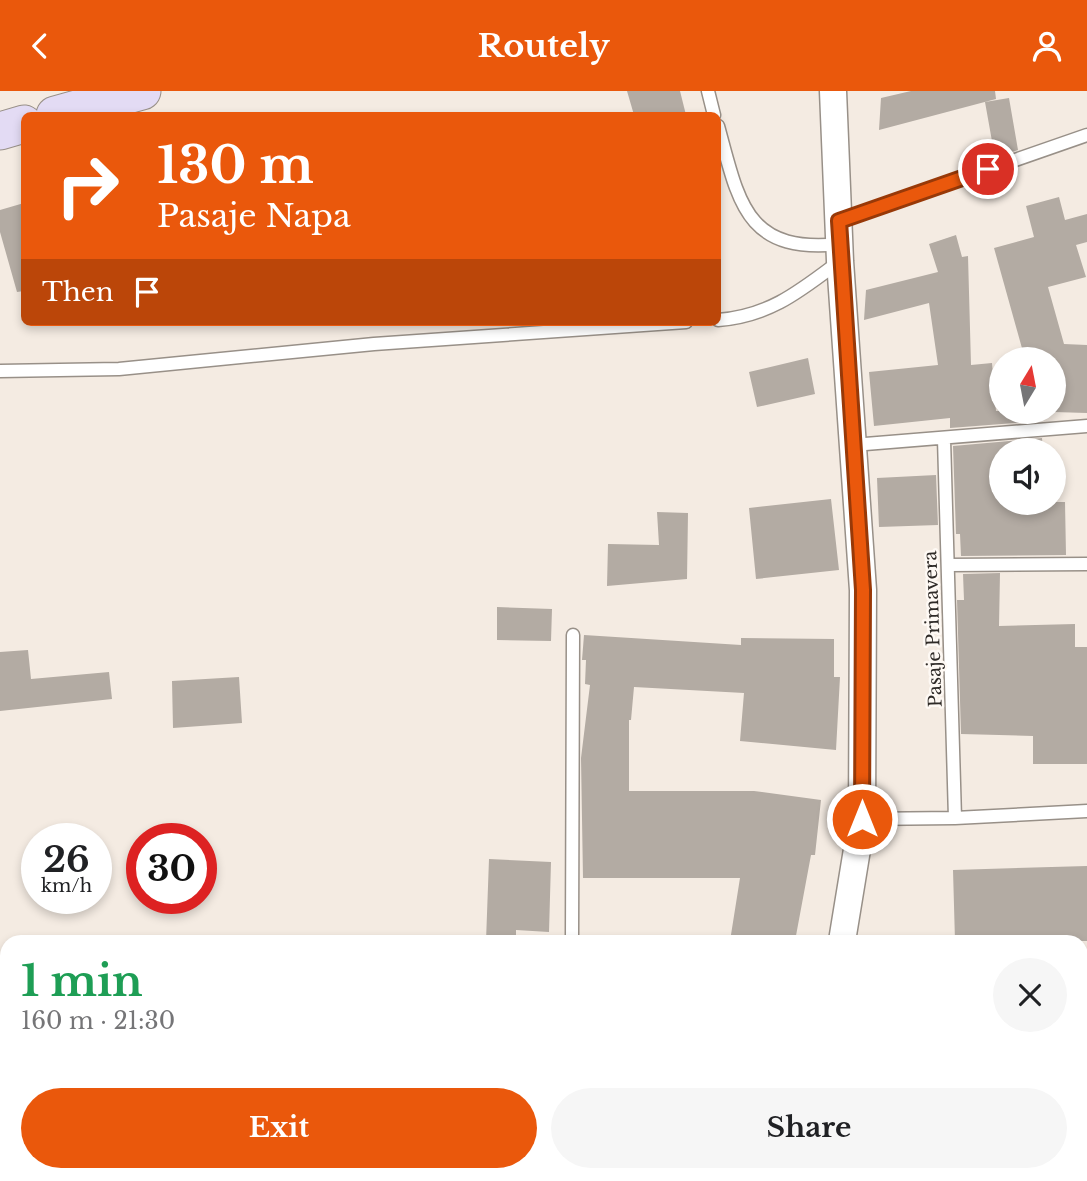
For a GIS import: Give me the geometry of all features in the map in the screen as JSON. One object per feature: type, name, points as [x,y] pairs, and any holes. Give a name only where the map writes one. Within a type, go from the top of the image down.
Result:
[{"type":"main road","points":[[66,112],[142,91]]},
{"type":"main road","points":[[0,131],[21,125]]},
{"type":"street","points":[[833,91],[863,590],[862,819],[843,935]]},
{"type":"lane","points":[[708,91],[714,112]]},
{"type":"lane","points":[[721,137],[736,191],[750,218],[766,234],[789,243],[818,246],[840,242],[1087,135]]},
{"type":"lane","points":[[721,320],[764,311],[781,303],[840,242]]},
{"type":"lane","points":[[0,371],[119,369],[374,344],[629,326]]},
{"type":"lane","points":[[853,445],[1087,426]]},
{"type":"lane","name":"Pasaje Primavera","points":[[944,439],[955,818]]},
{"type":"lane","points":[[949,565],[1087,564]]},
{"type":"lane","points":[[572,935],[573,635]]},
{"type":"lane","points":[[862,819],[955,818],[1087,811]]},
{"type":"building","points":[[627,91],[680,91],[685,112],[633,112]]},
{"type":"building","points":[[911,91],[995,91],[996,99],[879,130],[881,98]]},
{"type":"building","points":[[1009,98],[1018,150],[995,158],[985,102]]},
{"type":"building","points":[[1059,197],[1065,220],[1087,214],[1087,242],[1076,245],[1086,277],[1048,287],[1064,344],[1087,345],[1087,413],[1066,412],[1066,347],[1022,347],[994,248],[1034,237],[1026,206]]},
{"type":"building","points":[[21,204],[21,291],[17,292],[0,232],[0,210]]},
{"type":"building","points":[[956,235],[962,257],[968,256],[971,365],[989,363],[989,424],[1002,424],[950,428],[950,418],[874,426],[869,372],[938,365],[929,303],[864,320],[866,290],[938,272],[929,244]]},
{"type":"building","points":[[808,358],[815,394],[757,407],[749,372]]},
{"type":"building","points":[[989,443],[989,515],[1065,515],[1066,555],[961,556],[960,534],[956,534],[953,446]]},
{"type":"building","points":[[936,475],[938,525],[879,527],[877,478]]},
{"type":"building","points":[[831,499],[839,570],[756,579],[749,508]]},
{"type":"building","points":[[657,512],[688,513],[687,579],[607,586],[608,544],[659,545]]},
{"type":"building","points":[[1000,573],[999,626],[1075,624],[1075,647],[1087,647],[1087,764],[1033,764],[1033,736],[961,734],[957,600],[964,600],[963,574]]},
{"type":"building","points":[[497,607],[552,609],[551,641],[497,640]]},
{"type":"building","points":[[584,635],[741,645],[741,638],[834,639],[834,677],[840,677],[836,750],[740,741],[744,693],[634,687],[629,720],[629,791],[754,791],[821,800],[815,855],[811,855],[796,935],[731,935],[740,878],[583,878],[581,758],[590,685],[585,684],[586,660],[582,660]]},
{"type":"building","points":[[28,650],[31,679],[109,672],[112,699],[0,711],[0,652]]},
{"type":"building","points":[[239,677],[242,723],[173,728],[172,681]]},
{"type":"building","points":[[489,859],[551,862],[549,932],[516,930],[516,935],[486,935]]},
{"type":"building","points":[[1087,866],[1087,935],[955,935],[953,870]]},
{"type":"route","points":[[862,819],[863,590],[839,221],[988,169]]}]
